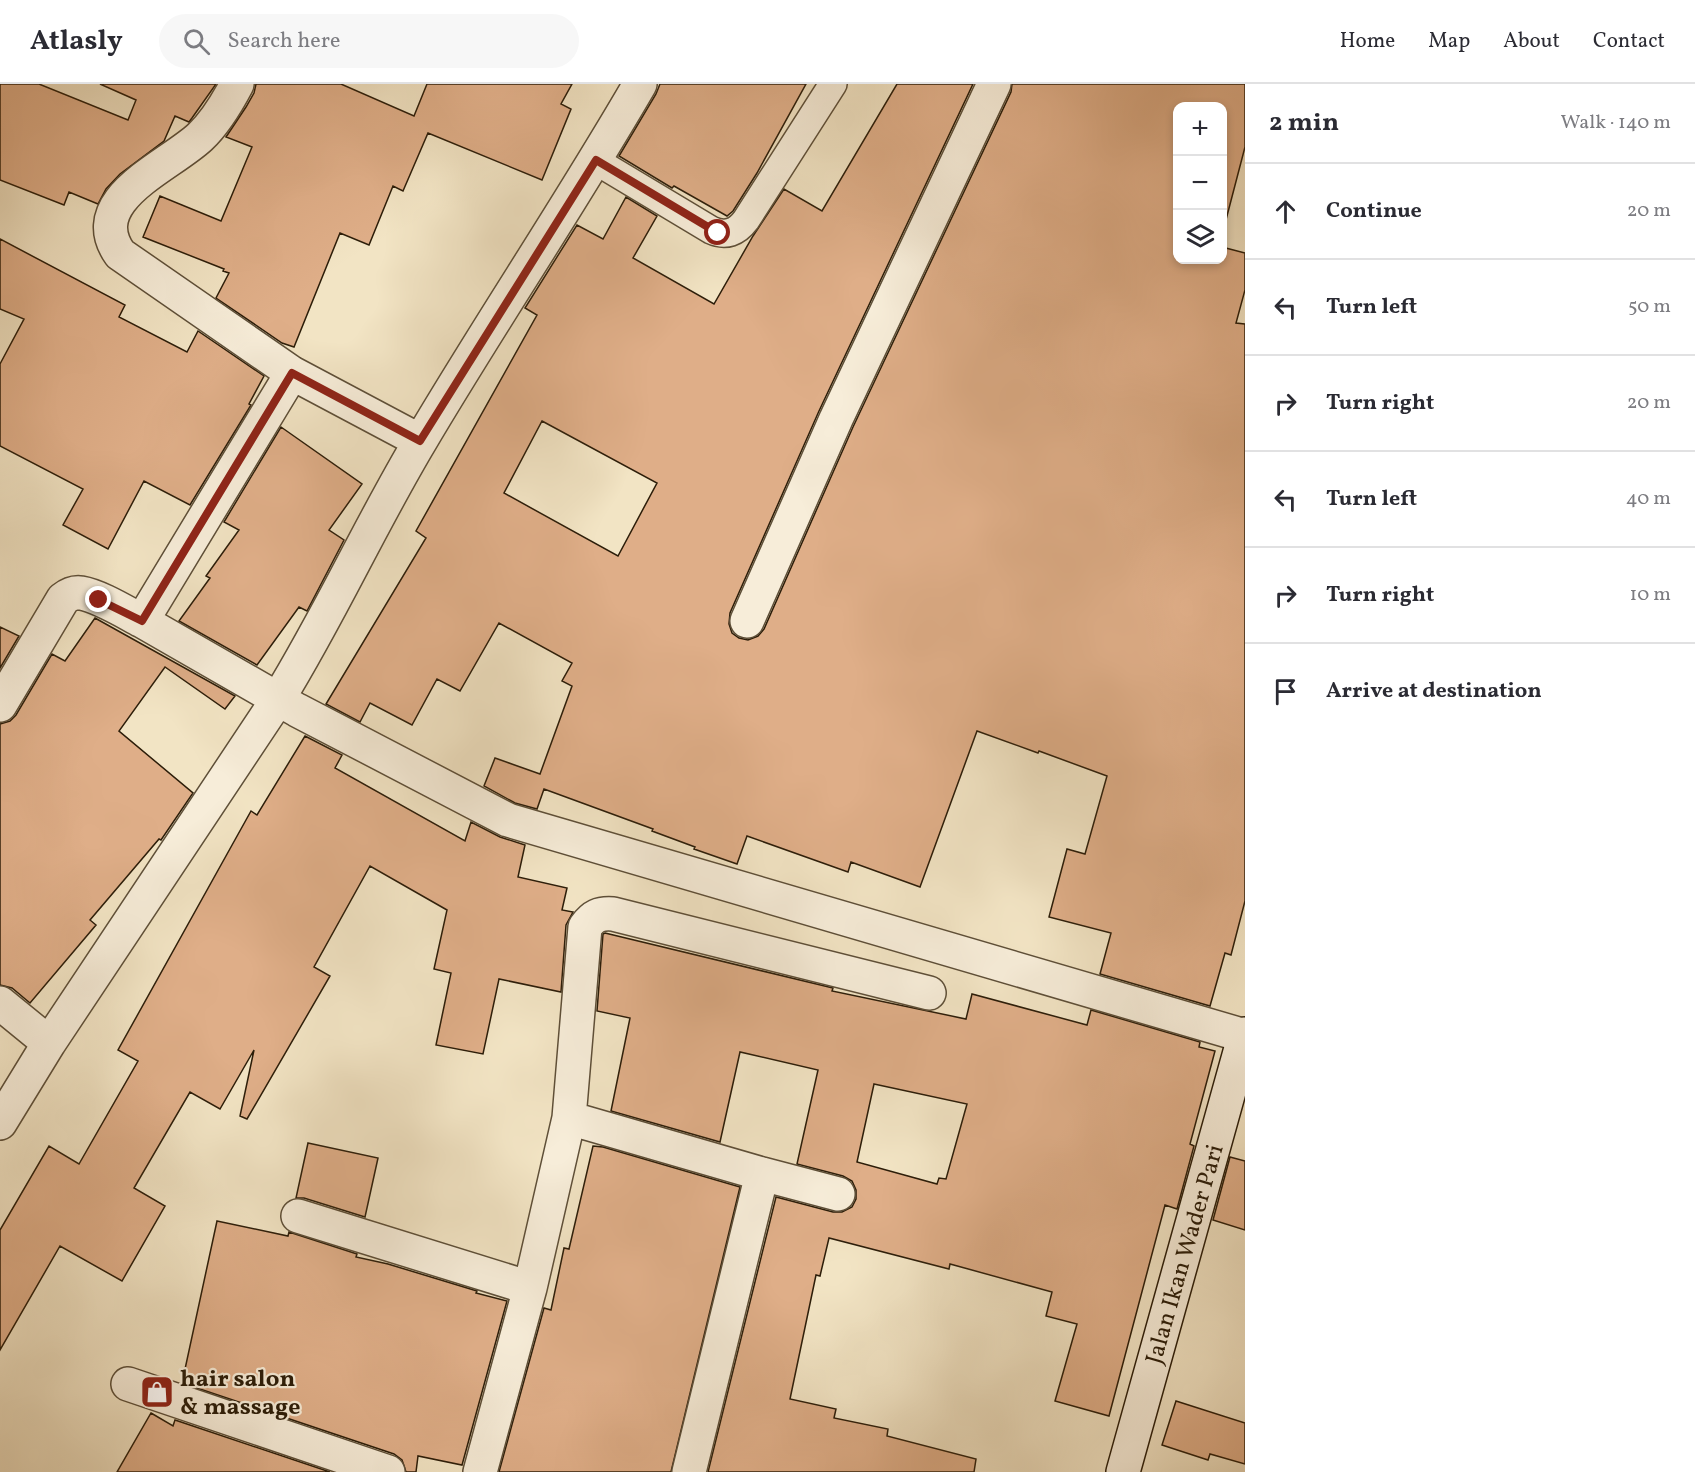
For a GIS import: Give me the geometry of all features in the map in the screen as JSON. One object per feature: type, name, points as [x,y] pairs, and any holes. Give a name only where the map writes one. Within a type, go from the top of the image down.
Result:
[{"type":"street","points":[[237,84],[216,119],[202,136],[131,188],[110,220],[109,232],[112,243],[120,254],[292,373],[420,441]]},
{"type":"street","points":[[0,1123],[49,1043],[278,699],[301,661],[420,441],[596,160],[640,84]]},
{"type":"street","points":[[747,621],[836,419],[994,84]]},
{"type":"street","points":[[142,621],[292,373]]},
{"type":"street","points":[[0,705],[63,599],[80,592],[142,621],[278,699],[508,820],[1245,1035]]},
{"type":"street","points":[[480,1472],[530,1288],[569,1118],[585,927],[591,918],[601,913],[613,914],[929,993]]},
{"type":"street","points":[[0,1003],[49,1043]]},
{"type":"street","name":"Jalan Ikan Wader Pari","points":[[1123,1472],[1245,1035]]},
{"type":"street","points":[[569,1118],[838,1194]]},
{"type":"street","points":[[689,1472],[762,1174]]},
{"type":"street","points":[[298,1216],[530,1288]]},
{"type":"street","points":[[128,1384],[388,1472]]},
{"type":"lane","points":[[596,160],[711,230],[718,233],[732,232],[739,229],[746,220],[833,84]]},
{"type":"building","points":[[0,84],[39,84],[128,120],[136,100],[100,84],[216,84],[189,122],[175,116],[164,141],[120,174],[106,189],[98,204],[69,192],[64,205],[0,180]]},
{"type":"building","points":[[256,84],[341,84],[414,116],[427,84],[572,84],[561,104],[571,109],[542,180],[428,133],[403,191],[393,186],[369,245],[340,233],[294,347],[282,343],[216,298],[229,273],[223,271],[224,269],[143,237],[160,196],[221,221],[252,147],[226,137],[254,93]]},
{"type":"building","points":[[660,84],[806,84],[757,173],[733,211],[727,216],[674,186],[672,188],[619,156]]},
{"type":"building","points":[[897,84],[973,84],[819,411],[730,613],[729,624],[732,633],[748,640],[758,636],[764,629],[853,427],[1011,92],[1012,84],[1245,84],[1245,147],[1227,216],[1227,102],[1173,102],[1173,264],[1227,264],[1227,248],[1245,253],[1245,290],[1236,323],[1245,324],[1245,901],[1231,955],[1225,953],[1210,1006],[1100,974],[1111,933],[1049,917],[1067,849],[1085,854],[1107,776],[1039,751],[1038,753],[977,731],[920,887],[851,862],[848,872],[747,836],[737,864],[694,849],[695,847],[652,831],[653,829],[544,789],[537,809],[515,803],[484,786],[495,758],[540,774],[572,686],[562,681],[572,663],[499,623],[460,691],[437,679],[412,725],[370,703],[360,722],[326,704],[426,538],[416,531],[537,315],[525,308],[577,225],[603,239],[626,197],[657,216],[633,258],[714,304],[753,236],[784,189],[822,211]],"holes":[[[542,421],[657,483],[618,556],[504,493]]]},
{"type":"building","points":[[0,239],[125,305],[119,317],[187,352],[198,331],[264,376],[249,404],[251,405],[190,505],[144,481],[108,549],[63,525],[83,489],[0,446],[0,364],[24,319],[0,309]]},
{"type":"building","points":[[281,427],[362,484],[329,530],[344,540],[307,611],[299,607],[257,665],[179,621],[210,578],[206,576],[239,530],[224,522]]},
{"type":"building","points":[[95,618],[235,696],[225,709],[165,667],[119,731],[193,793],[161,840],[159,839],[90,920],[96,925],[30,1003],[12,988],[0,985],[0,724],[10,721],[16,715],[52,654],[65,661]]},
{"type":"building","points":[[0,627],[19,636],[0,668]]},
{"type":"building","points":[[305,736],[342,755],[335,768],[465,841],[471,822],[500,837],[525,845],[518,877],[567,888],[562,910],[573,912],[566,925],[561,992],[499,979],[483,1054],[436,1045],[451,973],[434,969],[447,910],[370,866],[314,967],[330,976],[247,1119],[240,1116],[254,1050],[220,1109],[190,1092],[134,1188],[165,1206],[122,1281],[60,1246],[0,1350],[0,1230],[49,1146],[79,1164],[138,1061],[118,1050],[251,811],[257,815]]},
{"type":"building","points":[[603,934],[833,988],[832,991],[966,1019],[972,994],[1087,1025],[1091,1010],[1200,1042],[1199,1047],[1215,1051],[1190,1144],[1194,1146],[1177,1209],[1165,1205],[1109,1416],[1055,1401],[1077,1324],[1046,1316],[1052,1292],[950,1264],[949,1269],[829,1238],[820,1276],[816,1275],[790,1399],[836,1409],[834,1418],[888,1429],[887,1436],[976,1459],[974,1472],[708,1472],[776,1197],[833,1212],[842,1212],[852,1207],[856,1199],[856,1190],[852,1181],[843,1176],[797,1164],[818,1070],[740,1052],[720,1142],[611,1111],[630,1018],[597,1011]],"holes":[[[874,1084],[967,1104],[946,1179],[939,1178],[937,1184],[857,1162]]]},
{"type":"building","points":[[308,1143],[378,1158],[365,1217],[304,1198],[296,1198]]},
{"type":"building","points":[[593,1146],[740,1187],[671,1472],[499,1472],[544,1308],[551,1310],[564,1248],[569,1249]]},
{"type":"building","points":[[1230,1157],[1245,1161],[1245,1230],[1213,1220]]},
{"type":"building","points":[[217,1221],[288,1236],[289,1232],[357,1254],[356,1257],[388,1264],[507,1301],[462,1465],[418,1456],[416,1472],[406,1472],[402,1460],[394,1454],[182,1383]]},
{"type":"building","points":[[1176,1401],[1245,1423],[1245,1464],[1210,1454],[1208,1460],[1162,1445]]},
{"type":"building","points":[[151,1413],[173,1426],[175,1420],[330,1472],[117,1472]]},
{"type":"place","name":"hair salon & massage","points":[[157,1392]]},
{"type":"route","points":[[99,600],[142,621],[292,373],[420,441],[596,160],[718,233]]}]
